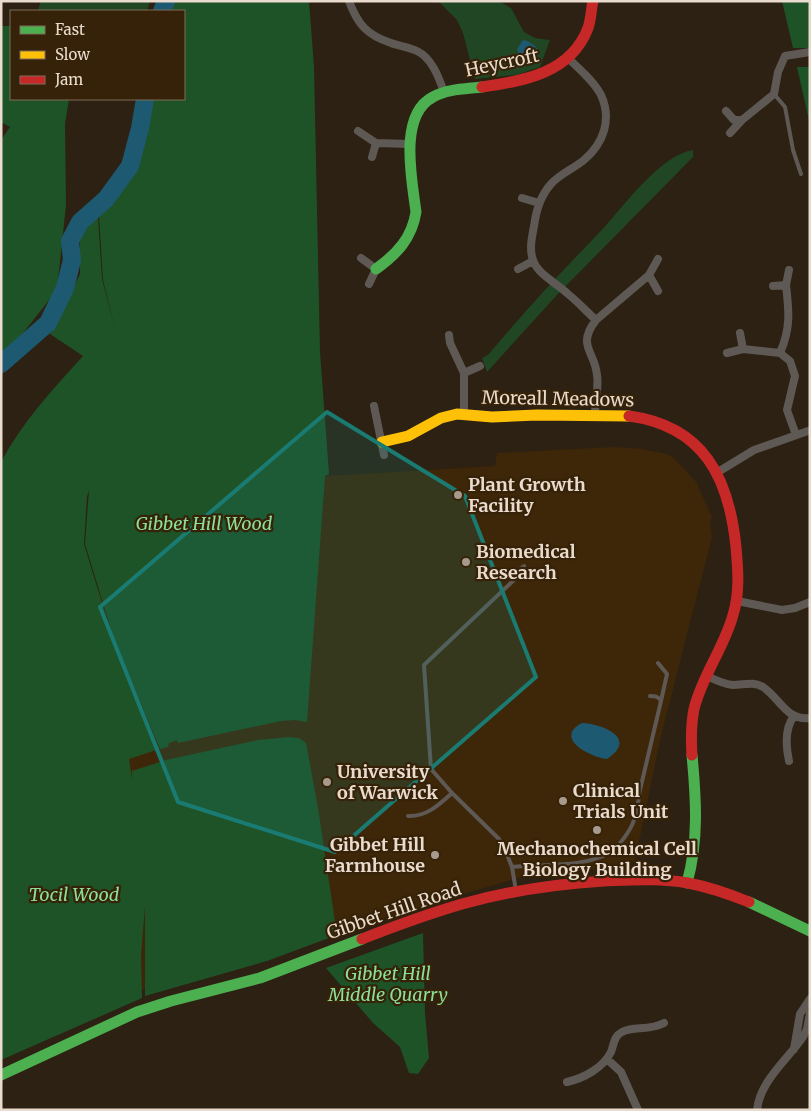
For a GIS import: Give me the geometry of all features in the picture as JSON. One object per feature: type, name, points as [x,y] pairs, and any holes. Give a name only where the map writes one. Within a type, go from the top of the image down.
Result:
[{"type":"street","points":[[349,1],[358,21],[367,32],[390,43],[418,51],[438,75],[444,92]]},
{"type":"street","name":"Heycroft","points":[[369,284],[376,269],[403,247],[410,236],[415,220],[416,212],[410,144],[412,127],[419,109],[431,97],[444,92],[538,76],[554,69],[580,45],[592,17],[593,1]]},
{"type":"street","points":[[730,133],[742,120],[774,94],[778,72],[785,56],[810,52]]},
{"type":"street","points":[[568,58],[600,94],[606,110],[606,126],[601,141],[594,150],[584,160],[550,185],[539,203],[531,244],[533,261],[544,276],[567,293],[596,320]]},
{"type":"street","points":[[726,111],[734,120],[742,120]]},
{"type":"street","points":[[358,131],[376,143],[410,144]]},
{"type":"street","points":[[372,157],[376,143]]},
{"type":"street","points":[[522,198],[539,203]]},
{"type":"street","points":[[362,258],[376,269]]},
{"type":"street","points":[[595,414],[597,374],[587,345],[589,328],[649,275],[658,258]]},
{"type":"street","points":[[518,269],[533,261]]},
{"type":"street","points":[[780,353],[787,337],[789,325],[786,285],[788,270]]},
{"type":"street","points":[[649,275],[658,291]]},
{"type":"street","points":[[773,286],[786,285]]},
{"type":"street","points":[[740,333],[743,350]]},
{"type":"street","name":"Moreall Meadows","points":[[449,335],[450,343],[464,373],[464,414]]},
{"type":"street","points":[[727,353],[743,350],[780,353],[790,362],[795,376],[787,410],[796,436]]},
{"type":"street","name":"Moreall Meadows","points":[[464,373],[480,366]]},
{"type":"street","points":[[374,406],[384,455]]},
{"type":"street","name":"Moreall Meadows","points":[[382,442],[407,436],[442,417],[464,414],[491,418],[515,415],[595,414],[632,416],[648,419],[672,428],[700,448],[718,472],[729,497],[734,520],[738,583],[737,601],[722,645],[698,698],[693,719],[692,743],[697,838],[688,883]]},
{"type":"street","points":[[718,472],[754,450],[808,431]]},
{"type":"street","points":[[737,601],[782,610],[795,608],[810,602]]},
{"type":"street","points":[[707,676],[733,685],[751,683],[761,686],[768,690],[783,708],[794,716],[810,718]]},
{"type":"street","points":[[790,761],[787,750],[788,731],[790,721],[794,716]]},
{"type":"street","name":"Gibbet Hill Road","points":[[1,1075],[139,1011],[242,983],[421,917],[516,891],[616,880],[655,880],[688,883],[721,891],[750,902],[810,931]]},
{"type":"street","points":[[793,1051],[800,1014],[810,999]]},
{"type":"street","points":[[757,1110],[761,1093],[769,1079],[793,1051],[807,1029],[810,1013]]},
{"type":"street","points":[[567,1082],[587,1074],[607,1059],[615,1039],[622,1032],[652,1028],[664,1024]]},
{"type":"street","points":[[607,1059],[621,1072],[638,1110]]},
{"type":"lane","points":[[774,94],[785,107],[793,150],[802,174]]},
{"type":"lane","points":[[516,891],[512,866],[499,840],[431,769],[424,665],[514,580],[518,571],[524,566]]},
{"type":"lane","points":[[512,866],[576,862],[611,853],[628,834],[635,819],[667,674],[658,663]]},
{"type":"lane","points":[[650,696],[659,697],[661,701]]},
{"type":"lane","points":[[408,816],[417,816],[437,807],[452,793]]},
{"type":"highlighted area","points":[[327,412],[465,496],[536,677],[335,852],[178,802],[100,607]]},
{"type":"shaded area","name":"University of Warwick","points":[[615,447],[641,449],[667,454],[674,458],[696,482],[712,517],[710,522],[712,537],[661,736],[635,861],[617,867],[524,876],[1,1032],[1,641],[327,476],[495,466],[497,453]]},
{"type":"green space","points":[[41,1],[150,1],[147,10],[38,10]]},
{"type":"green space","points":[[171,1],[309,1],[314,67],[320,352],[329,474],[325,476],[307,722],[295,720],[281,721],[178,743],[177,740],[169,743],[168,747],[160,749],[113,636],[85,544],[89,490],[84,544],[112,636],[159,749],[129,759],[132,779],[132,771],[166,760],[258,740],[289,737],[299,738],[306,743],[337,935],[267,961],[145,996],[145,906],[141,955],[142,998],[1,1060],[1,462],[28,419],[83,356],[50,334],[80,274],[80,234],[98,217],[102,279],[115,329],[103,280],[99,216],[122,187],[137,162],[148,100],[185,100],[185,10],[167,10]]},
{"type":"green space","points":[[438,1],[499,1],[511,8],[524,32],[535,38],[550,40],[540,67],[516,75],[475,79],[463,33],[457,20]]},
{"type":"green space","points":[[782,1],[810,1],[810,48],[793,48]]},
{"type":"green space","points":[[1,26],[10,26],[10,100],[69,100],[65,124],[66,205],[57,290],[1,361],[1,140],[10,127],[1,122]]},
{"type":"green space","points":[[797,67],[810,67],[810,125]]},
{"type":"green space","points":[[693,150],[693,157],[556,296],[487,372],[482,358],[488,355],[642,184],[667,162],[680,154]]},
{"type":"green space","name":"Gibbet Hill Middle Quarry","points":[[423,933],[425,1013],[429,1058],[418,1074],[409,1073],[400,1047],[373,1023],[326,968]]},
{"type":"water","points":[[523,40],[532,44],[539,52],[533,62],[525,60],[519,55],[517,49]]},
{"type":"water","points":[[582,723],[599,726],[614,734],[618,739],[619,745],[616,751],[607,759],[592,755],[577,746],[571,735],[574,729]]},
{"type":"waterway","points":[[162,10],[166,1]]},
{"type":"waterway","points":[[1,364],[48,323],[65,288],[72,260],[70,241],[80,222],[106,199],[130,166],[145,100]]},
{"type":"traffic: fast","points":[[376,269],[402,245],[414,221],[416,212],[410,166],[410,149],[411,133],[415,118],[422,106],[433,97],[444,92],[482,87]]},
{"type":"traffic: fast","points":[[687,883],[695,835],[692,755]]},
{"type":"traffic: fast","points":[[749,902],[810,931]]},
{"type":"traffic: fast","points":[[1,1075],[137,1012],[171,1001],[260,978],[362,939]]},
{"type":"traffic: slow","points":[[382,442],[408,436],[441,418],[457,414],[492,417],[537,415],[629,416]]},
{"type":"traffic: jam","points":[[482,87],[530,78],[558,65],[580,43],[589,25],[593,1]]},
{"type":"traffic: jam","points":[[629,416],[655,422],[676,431],[694,444],[708,459],[719,478],[727,499],[732,522],[736,547],[737,598],[729,627],[702,685],[694,709],[692,720],[692,755]]},
{"type":"traffic: jam","points":[[362,939],[424,916],[479,899],[551,886],[586,882],[678,881],[711,889],[749,902]]},
{"type":"place","name":"Plant Growth Facility","points":[[458,495]]},
{"type":"place","name":"Biomedical Research","points":[[466,562]]},
{"type":"place","name":"University of Warwick","points":[[327,782]]},
{"type":"place","name":"Clinical Trials Unit","points":[[563,801]]},
{"type":"place","name":"Mechanochemical Cell Biology Building","points":[[597,830]]},
{"type":"place","name":"Gibbet Hill Farmhouse","points":[[435,855]]},
{"type":"park label","name":"Gibbet Hill Wood","points":[[204,524]]},
{"type":"park label","name":"Tocil Wood","points":[[74,895]]}]
